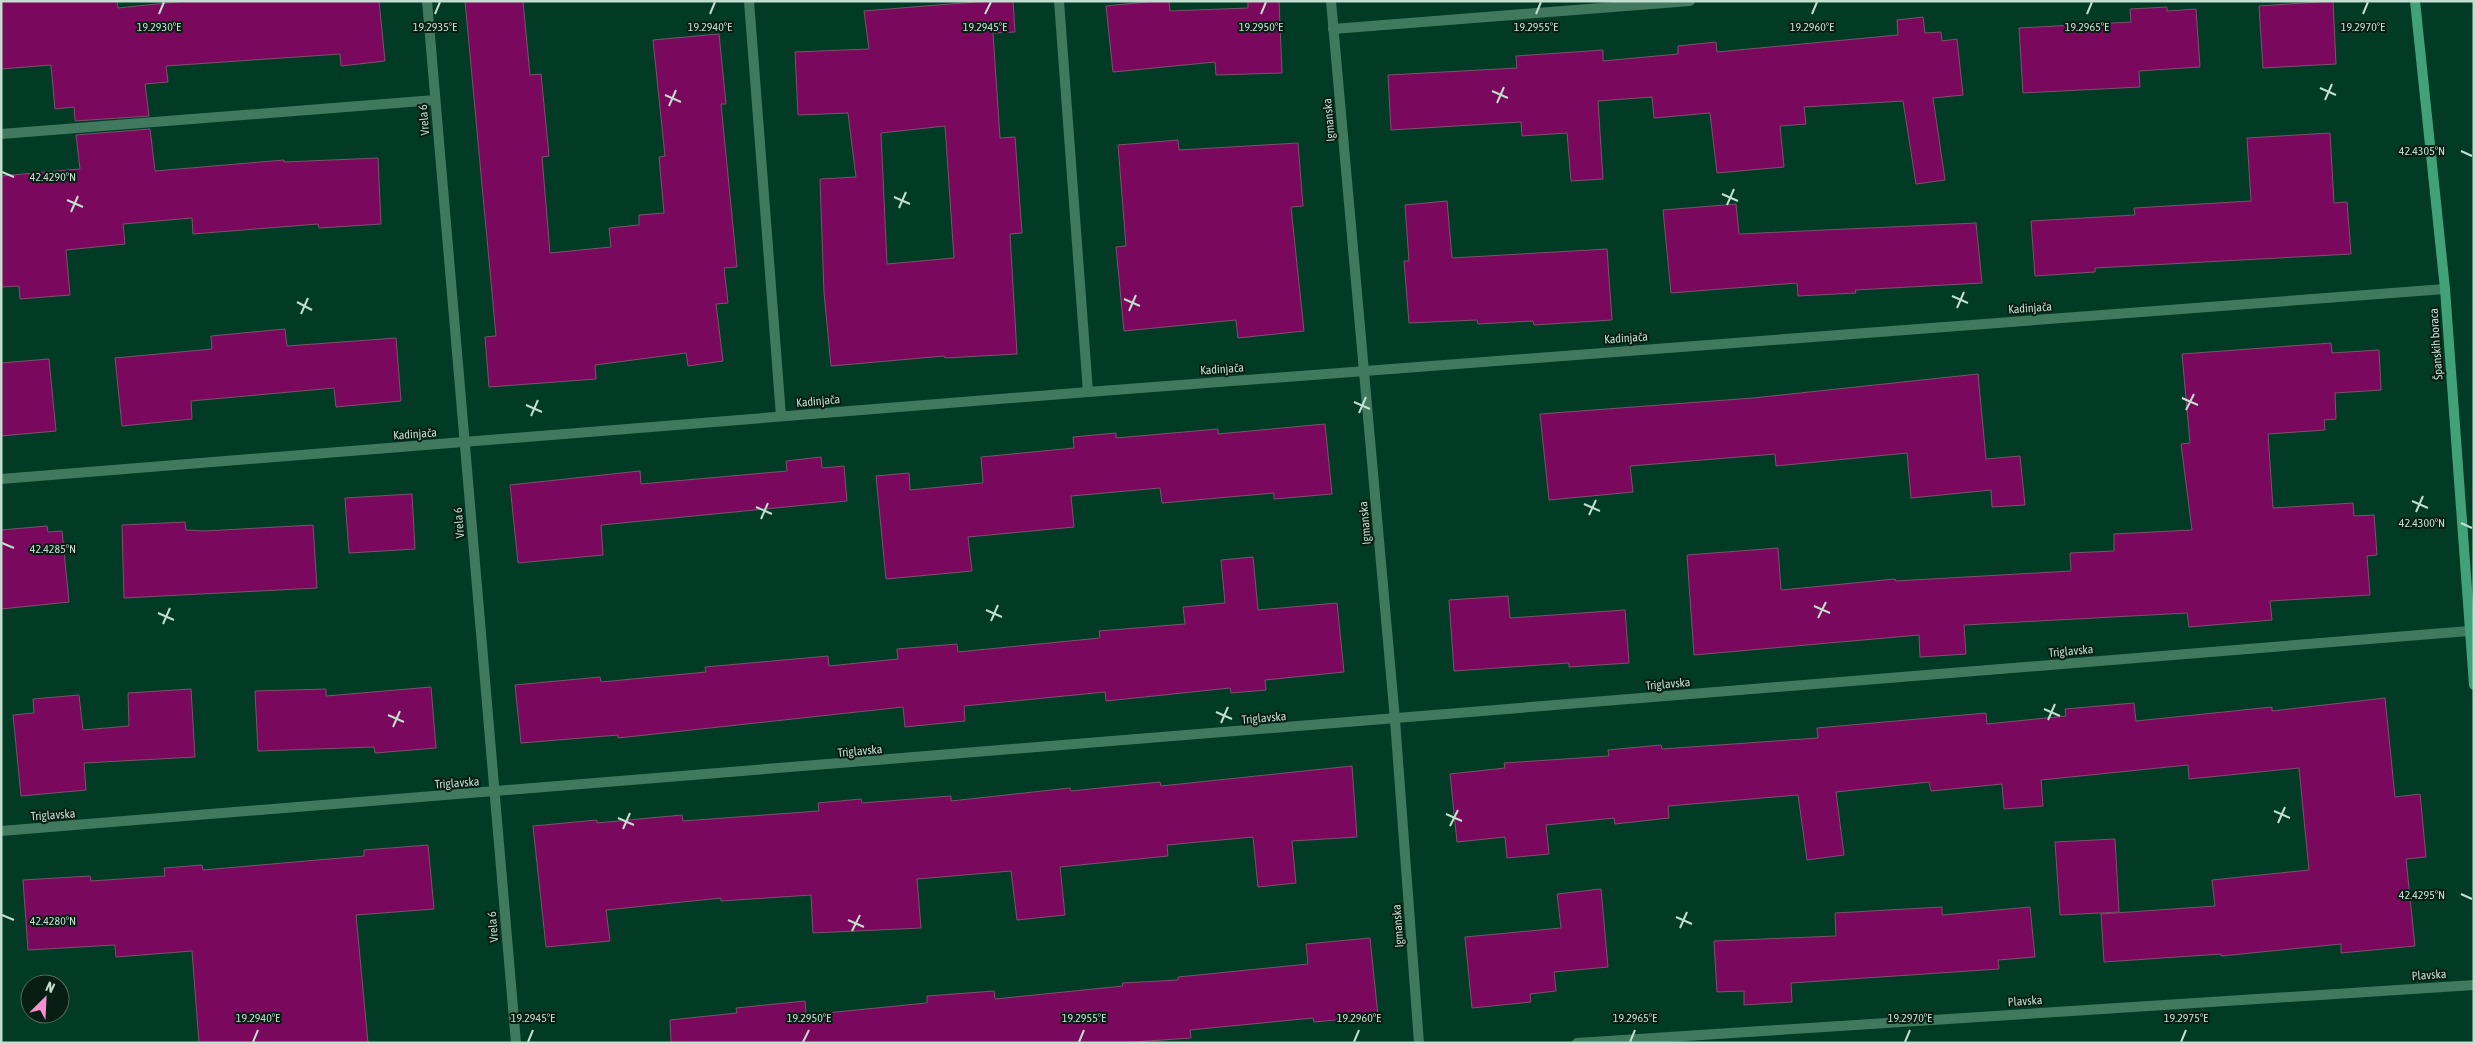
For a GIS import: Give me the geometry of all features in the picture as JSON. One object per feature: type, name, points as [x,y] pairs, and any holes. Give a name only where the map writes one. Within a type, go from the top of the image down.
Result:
[{"type":"main road","name":"Španskih boraca","points":[[2415,1],[2445,288],[2474,685]]},
{"type":"street","name":"Vrela 6","points":[[427,1],[516,1043]]},
{"type":"street","points":[[749,1],[781,416]]},
{"type":"street","points":[[1059,1],[1088,392]]},
{"type":"street","name":"Igmanska","points":[[1331,1],[1395,720],[1419,1043]]},
{"type":"street","points":[[1333,29],[1690,1]]},
{"type":"street","points":[[1,134],[435,100]]},
{"type":"street","name":"Kadinjača","points":[[1,479],[1088,392],[2445,288]]},
{"type":"street","name":"Triglavska","points":[[1,831],[1395,720],[2469,631]]},
{"type":"street","name":"Plavska","points":[[1577,1043],[2474,985]]},
{"type":"building","points":[[1,1],[117,1],[118,8],[186,1],[379,1],[385,61],[341,66],[340,54],[166,66],[168,82],[145,84],[149,116],[75,121],[74,107],[55,109],[51,65],[1,69]]},
{"type":"building","points":[[465,1],[523,1],[530,75],[541,74],[549,156],[542,157],[550,253],[611,247],[609,228],[639,225],[639,215],[664,213],[659,157],[665,156],[653,40],[719,34],[726,104],[721,104],[737,267],[724,268],[728,303],[716,304],[723,361],[688,366],[686,353],[595,365],[596,379],[489,387],[485,337],[496,336]]},
{"type":"building","points":[[987,1],[1013,1],[1015,32],[993,33],[1000,138],[1015,137],[1022,233],[1010,234],[1017,354],[945,358],[944,356],[831,366],[824,293],[820,179],[856,177],[848,113],[798,115],[795,52],[869,49],[864,11]],"holes":[[[945,126],[954,258],[887,264],[881,133]]]},
{"type":"building","points":[[1169,1],[1170,11],[1248,8],[1248,1],[1279,1],[1282,73],[1216,75],[1215,62],[1113,72],[1106,6]]},
{"type":"building","points":[[2333,1],[2336,64],[2263,68],[2259,6]]},
{"type":"building","points":[[2167,7],[2167,11],[2196,9],[2200,67],[2139,71],[2140,87],[2023,93],[2019,28],[2131,22],[2130,9]]},
{"type":"building","points":[[1923,17],[1925,33],[1941,32],[1942,41],[1957,39],[1963,95],[1933,98],[1945,180],[1916,184],[1903,101],[1804,107],[1806,124],[1780,126],[1784,167],[1717,173],[1710,113],[1654,118],[1652,97],[1598,101],[1603,179],[1571,181],[1567,133],[1522,136],[1521,122],[1391,130],[1388,75],[1517,68],[1516,56],[1603,50],[1603,61],[1678,54],[1678,46],[1716,42],[1717,52],[1898,35],[1897,20]]},
{"type":"building","points":[[150,129],[155,171],[284,160],[284,162],[378,158],[381,224],[319,228],[318,224],[193,234],[192,218],[123,224],[125,244],[66,250],[70,295],[20,299],[19,286],[1,287],[1,176],[80,169],[76,135]]},
{"type":"building","points":[[2330,133],[2334,203],[2347,202],[2351,254],[2095,268],[2095,272],[2035,276],[2031,221],[2135,215],[2134,208],[2251,201],[2247,138]]},
{"type":"building","points":[[1178,140],[1179,150],[1298,143],[1303,206],[1291,207],[1304,331],[1238,338],[1236,320],[1124,331],[1116,247],[1126,246],[1118,145]]},
{"type":"building","points":[[1447,201],[1452,258],[1607,249],[1612,320],[1534,325],[1533,321],[1478,324],[1477,320],[1409,323],[1404,261],[1409,261],[1405,205]]},
{"type":"building","points":[[1736,204],[1739,234],[1976,223],[1982,283],[1855,290],[1856,293],[1798,296],[1797,283],[1671,293],[1663,210]]},
{"type":"building","points":[[285,329],[287,346],[396,338],[401,401],[336,407],[334,388],[191,401],[192,419],[122,426],[115,358],[212,349],[211,336]]},
{"type":"building","points":[[2331,343],[2332,353],[2379,350],[2381,390],[2335,393],[2336,419],[2324,420],[2325,430],[2268,434],[2273,508],[2353,503],[2354,516],[2374,515],[2377,555],[2367,556],[2370,595],[2270,601],[2272,620],[2189,627],[2187,613],[1964,625],[1966,654],[1920,657],[1919,635],[1694,655],[1687,555],[1778,548],[1781,590],[1895,579],[1896,581],[2071,571],[2070,553],[2114,551],[2114,534],[2192,530],[2181,444],[2190,443],[2182,354]]},
{"type":"building","points":[[49,359],[56,431],[1,436],[1,363]]},
{"type":"building","points":[[1978,374],[1986,459],[2020,456],[2025,505],[1992,507],[1991,490],[1911,498],[1907,453],[1776,466],[1775,454],[1630,466],[1633,492],[1549,500],[1540,414],[1753,398]]},
{"type":"building","points":[[1325,424],[1332,494],[1274,499],[1274,493],[1162,503],[1160,488],[1071,496],[1074,527],[968,537],[972,571],[886,579],[876,476],[909,473],[910,490],[983,483],[981,457],[1074,448],[1073,437],[1116,433],[1116,438],[1218,429],[1218,434]]},
{"type":"building","points":[[821,457],[822,468],[844,466],[847,501],[601,525],[603,555],[518,563],[510,485],[640,471],[641,484],[787,471],[786,461]]},
{"type":"building","points":[[412,494],[415,549],[349,553],[345,498]]},
{"type":"building","points":[[185,522],[186,530],[205,531],[313,525],[317,588],[124,598],[122,525]]},
{"type":"building","points":[[47,526],[48,532],[62,531],[69,602],[1,609],[1,530]]},
{"type":"building","points":[[1253,557],[1258,610],[1337,603],[1344,672],[1265,680],[1266,690],[1231,693],[1230,688],[1106,701],[1105,692],[964,706],[965,721],[905,727],[903,707],[618,738],[618,735],[521,743],[515,685],[600,677],[601,682],[706,672],[705,667],[828,656],[829,666],[898,659],[897,649],[957,644],[958,652],[1100,638],[1099,631],[1185,624],[1183,607],[1225,603],[1221,560]]},
{"type":"building","points":[[1508,596],[1510,618],[1625,610],[1629,663],[1569,667],[1569,663],[1454,671],[1449,600]]},
{"type":"building","points":[[431,687],[436,748],[375,753],[374,747],[258,751],[255,691],[326,689],[326,696]]},
{"type":"building","points":[[191,689],[195,757],[84,763],[86,790],[21,796],[13,715],[34,713],[33,699],[79,695],[83,730],[129,726],[128,693]]},
{"type":"building","points":[[2385,698],[2395,797],[2420,794],[2426,857],[2406,859],[2415,946],[2341,953],[2341,944],[2221,956],[2221,954],[2104,962],[2101,914],[2215,906],[2212,880],[2309,870],[2299,768],[2189,779],[2188,765],[2041,780],[2043,806],[2004,809],[2002,784],[1931,791],[1929,782],[1836,792],[1844,855],[1807,860],[1798,795],[1668,806],[1669,818],[1615,824],[1614,818],[1546,825],[1549,854],[1507,858],[1505,837],[1457,842],[1450,774],[1505,768],[1504,763],[1609,756],[1608,750],[1661,745],[1662,749],[1818,738],[1817,728],[1986,713],[1987,724],[2066,716],[2065,709],[2134,703],[2136,721],[2272,707],[2272,711]]},
{"type":"building","points":[[1352,766],[1357,837],[1292,841],[1296,883],[1258,887],[1253,837],[1167,845],[1168,856],[1060,867],[1065,915],[1017,920],[1011,871],[917,879],[921,928],[813,933],[811,895],[721,901],[721,898],[606,910],[610,941],[546,947],[533,826],[597,820],[597,823],[682,815],[683,821],[819,811],[818,803],[861,799],[862,803],[951,796],[951,801],[1070,788],[1071,791],[1160,782],[1161,786]]},
{"type":"building","points":[[2115,839],[2119,912],[2060,915],[2055,842]]},
{"type":"building","points":[[428,845],[434,909],[356,915],[368,1043],[199,1043],[192,951],[116,957],[115,945],[28,950],[23,880],[90,876],[91,881],[165,876],[164,868],[202,865],[203,870],[364,856],[364,850]]},
{"type":"building","points":[[1601,889],[1608,967],[1554,972],[1556,991],[1530,994],[1531,1002],[1472,1008],[1465,937],[1561,928],[1557,894]]},
{"type":"building","points":[[1942,907],[1942,915],[2030,907],[2035,957],[1998,960],[1999,969],[1791,983],[1792,1002],[1744,1005],[1744,991],[1717,992],[1714,941],[1836,936],[1835,913]]},
{"type":"building","points":[[1370,938],[1378,1016],[1314,1022],[1313,1018],[1190,1030],[1191,1038],[1120,1043],[671,1043],[670,1020],[737,1013],[736,1008],[805,1001],[806,1015],[927,1003],[927,996],[994,991],[995,999],[1123,986],[1122,983],[1178,980],[1178,977],[1308,964],[1306,944]]}]
